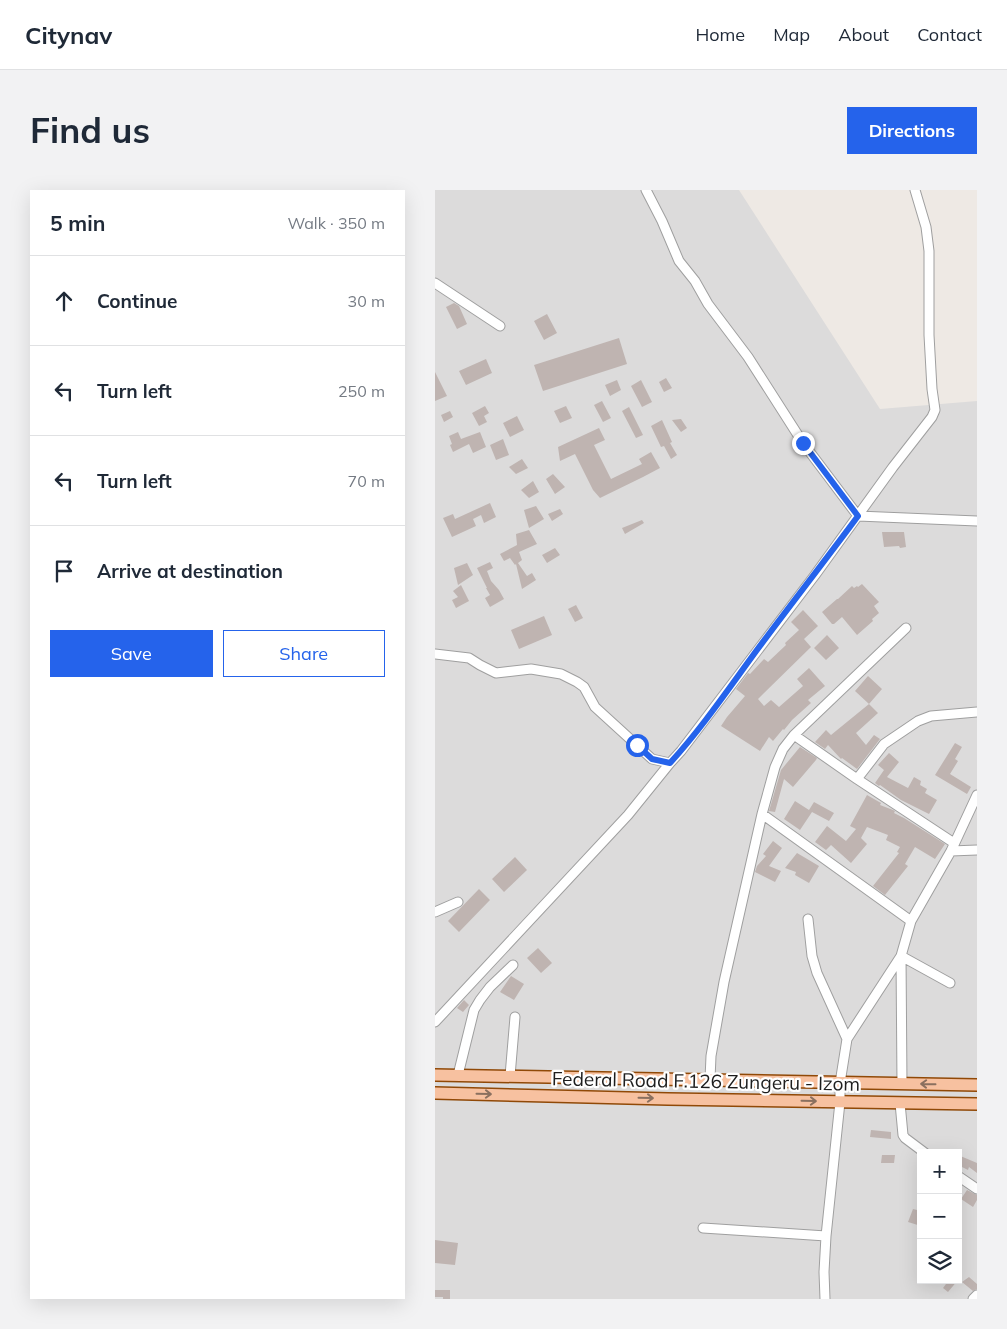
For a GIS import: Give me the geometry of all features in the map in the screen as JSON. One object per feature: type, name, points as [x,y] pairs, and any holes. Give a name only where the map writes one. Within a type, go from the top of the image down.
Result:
[{"type":"main road","name":"Federal Road F.126 Zungeru - Izom","points":[[435,1075],[977,1085]]},
{"type":"main road","name":"Federal Road F.126 Zungeru - Izom","points":[[435,1093],[977,1104]]},
{"type":"street","points":[[646,190],[666,229],[679,261],[695,281],[708,304],[748,357],[803,443],[858,516]]},
{"type":"street","points":[[435,1022],[628,815],[681,751],[815,575],[893,467],[932,418],[935,410],[929,334],[929,251],[926,227],[915,190]]},
{"type":"street","points":[[435,283],[500,326]]},
{"type":"street","points":[[858,516],[977,521]]},
{"type":"street","points":[[709,1079],[711,1056],[724,982],[761,814],[775,766],[783,749],[793,735],[906,628]]},
{"type":"street","points":[[435,654],[469,658],[499,673],[531,669],[561,674],[584,687],[595,707],[652,759],[670,763]]},
{"type":"street","points":[[857,779],[889,739],[918,721],[931,716],[977,712]]},
{"type":"street","points":[[793,735],[953,847],[977,850]]},
{"type":"street","points":[[902,1084],[901,956],[911,920],[953,847],[977,795]]},
{"type":"street","points":[[761,814],[911,920]]},
{"type":"street","points":[[435,912],[458,902]]},
{"type":"street","points":[[807,919],[812,956],[817,973],[847,1039]]},
{"type":"street","points":[[825,1299],[825,1236],[840,1102],[840,1083],[847,1039],[901,956]]},
{"type":"street","points":[[901,956],[951,983]]},
{"type":"street","points":[[458,1075],[475,1010],[490,987],[513,965]]},
{"type":"street","points":[[510,1076],[515,1018]]},
{"type":"street","points":[[900,1103],[903,1135],[920,1149]]},
{"type":"street","points":[[962,1179],[977,1189]]},
{"type":"street","points":[[703,1228],[825,1236]]},
{"type":"street","points":[[973,1299],[977,1295]]},
{"type":"shaded area","points":[[435,190],[739,190],[880,409],[977,401],[977,1299],[435,1299]]},
{"type":"building","points":[[454,303],[459,306],[467,324],[457,329],[446,307]]},
{"type":"building","points":[[547,314],[557,333],[544,340],[534,321]]},
{"type":"building","points":[[619,338],[627,364],[543,391],[534,365]]},
{"type":"building","points":[[486,359],[492,373],[466,385],[459,371]]},
{"type":"building","points":[[435,372],[447,396],[435,401]]},
{"type":"building","points":[[666,378],[672,388],[664,392],[659,382]]},
{"type":"building","points":[[617,380],[621,390],[610,396],[605,385]]},
{"type":"building","points":[[641,380],[652,402],[642,407],[631,386]]},
{"type":"building","points":[[602,401],[611,418],[603,422],[594,405]]},
{"type":"building","points":[[485,406],[489,413],[484,416],[487,422],[479,426],[472,413]]},
{"type":"building","points":[[566,406],[572,418],[560,423],[554,411]]},
{"type":"building","points":[[629,407],[643,435],[636,438],[622,411]]},
{"type":"building","points":[[450,411],[453,417],[444,422],[441,415]]},
{"type":"building","points":[[517,416],[524,430],[510,437],[503,423]]},
{"type":"building","points":[[681,419],[687,428],[681,432],[672,420]]},
{"type":"building","points":[[662,420],[672,442],[670,443],[677,455],[671,459],[664,446],[661,447],[651,426]]},
{"type":"building","points":[[599,428],[605,440],[594,445],[611,479],[642,464],[639,459],[651,452],[660,468],[600,498],[593,490],[575,454],[560,461],[558,447]]},
{"type":"building","points":[[458,432],[461,439],[480,432],[486,447],[473,453],[469,444],[453,452],[449,436]]},
{"type":"building","points":[[503,439],[509,455],[496,460],[490,445]]},
{"type":"building","points":[[522,459],[528,468],[516,474],[509,467]]},
{"type":"building","points":[[553,474],[565,487],[555,494],[546,479]]},
{"type":"building","points":[[533,481],[539,492],[529,498],[521,490]]},
{"type":"building","points":[[490,503],[496,517],[484,523],[481,515],[473,519],[476,526],[452,537],[443,518],[453,514],[455,519]]},
{"type":"building","points":[[536,506],[544,519],[529,528],[524,510]]},
{"type":"building","points":[[560,509],[563,514],[552,521],[548,514]]},
{"type":"building","points":[[642,520],[644,523],[625,534],[622,528]]},
{"type":"building","points":[[529,530],[537,544],[519,552],[522,560],[518,563],[527,576],[532,573],[536,580],[522,589],[516,564],[510,558],[504,561],[500,554],[517,545],[516,534]]},
{"type":"building","points":[[882,532],[904,532],[906,547],[884,547]]},
{"type":"building","points":[[555,548],[560,555],[547,563],[542,555]]},
{"type":"building","points":[[490,562],[493,568],[487,571],[491,581],[504,599],[490,607],[485,598],[490,595],[477,568]]},
{"type":"building","points":[[467,563],[473,575],[458,585],[454,568]]},
{"type":"building","points":[[862,584],[879,602],[874,606],[879,613],[857,635],[842,617],[832,624],[822,612],[852,586],[854,588]]},
{"type":"building","points":[[461,585],[469,601],[456,608],[452,600],[458,597],[453,591]]},
{"type":"building","points":[[576,605],[583,618],[575,622],[568,609]]},
{"type":"building","points":[[803,610],[818,626],[804,639],[811,647],[758,699],[764,706],[771,700],[779,707],[803,686],[797,679],[809,668],[825,686],[808,700],[811,703],[773,741],[769,737],[760,751],[721,726],[745,696],[736,689],[748,673],[750,674],[764,659],[768,662],[799,630],[791,622]]},
{"type":"building","points":[[544,616],[552,635],[519,649],[511,630]]},
{"type":"building","points":[[827,635],[839,648],[826,660],[814,648]]},
{"type":"building","points":[[868,676],[882,689],[869,704],[855,691]]},
{"type":"building","points":[[869,704],[878,713],[856,733],[866,745],[874,735],[880,739],[857,769],[841,759],[828,745],[825,749],[815,742],[826,730],[831,735]]},
{"type":"building","points":[[955,743],[962,747],[955,759],[958,761],[950,774],[971,787],[967,794],[935,775]]},
{"type":"building","points":[[800,747],[817,758],[793,787],[784,779],[775,812],[769,811],[781,770]]},
{"type":"building","points":[[889,753],[899,762],[887,777],[908,788],[914,777],[921,781],[920,785],[927,789],[925,793],[937,800],[929,814],[901,800],[875,783],[884,770],[878,765]]},
{"type":"building","points":[[867,795],[881,803],[880,805],[895,811],[894,813],[945,844],[935,859],[915,847],[905,864],[908,866],[885,895],[873,886],[899,853],[897,852],[900,847],[886,840],[888,835],[867,827],[861,838],[867,844],[851,863],[831,845],[826,850],[815,842],[827,826],[846,841],[856,829],[850,826]]},
{"type":"building","points":[[795,801],[809,810],[814,802],[834,813],[829,821],[812,812],[800,830],[784,819]]},
{"type":"building","points":[[773,841],[782,848],[769,866],[781,871],[775,882],[755,872],[757,866],[766,856],[763,854]]},
{"type":"building","points":[[797,853],[819,866],[809,883],[795,875],[796,872],[785,868]]},
{"type":"building","points":[[515,857],[527,870],[504,892],[492,879]]},
{"type":"building","points":[[479,889],[490,900],[459,932],[448,921]]},
{"type":"building","points":[[538,948],[552,963],[541,973],[527,958]]},
{"type":"building","points":[[511,976],[524,984],[514,1000],[500,992]]},
{"type":"building","points":[[464,1000],[469,1005],[463,1012],[457,1008]]},
{"type":"building","points":[[871,1130],[891,1132],[891,1139],[870,1137]]},
{"type":"building","points":[[882,1155],[895,1155],[894,1163],[881,1163]]},
{"type":"building","points":[[962,1157],[977,1163],[977,1173],[969,1167],[968,1170],[962,1167]]},
{"type":"building","points":[[967,1190],[977,1195],[977,1200],[973,1207],[962,1200]]},
{"type":"building","points":[[913,1209],[917,1210],[917,1225],[908,1222]]},
{"type":"building","points":[[435,1240],[458,1243],[455,1265],[435,1263]]},
{"type":"building","points":[[969,1277],[977,1284],[977,1289],[973,1291],[962,1282]]},
{"type":"building","points":[[946,1284],[955,1284],[948,1292],[943,1288]]},
{"type":"building","points":[[435,1290],[450,1290],[450,1299],[435,1297]]},
{"type":"route","points":[[637,745],[652,759],[670,763],[724,696],[737,676],[858,516],[803,443]]}]
